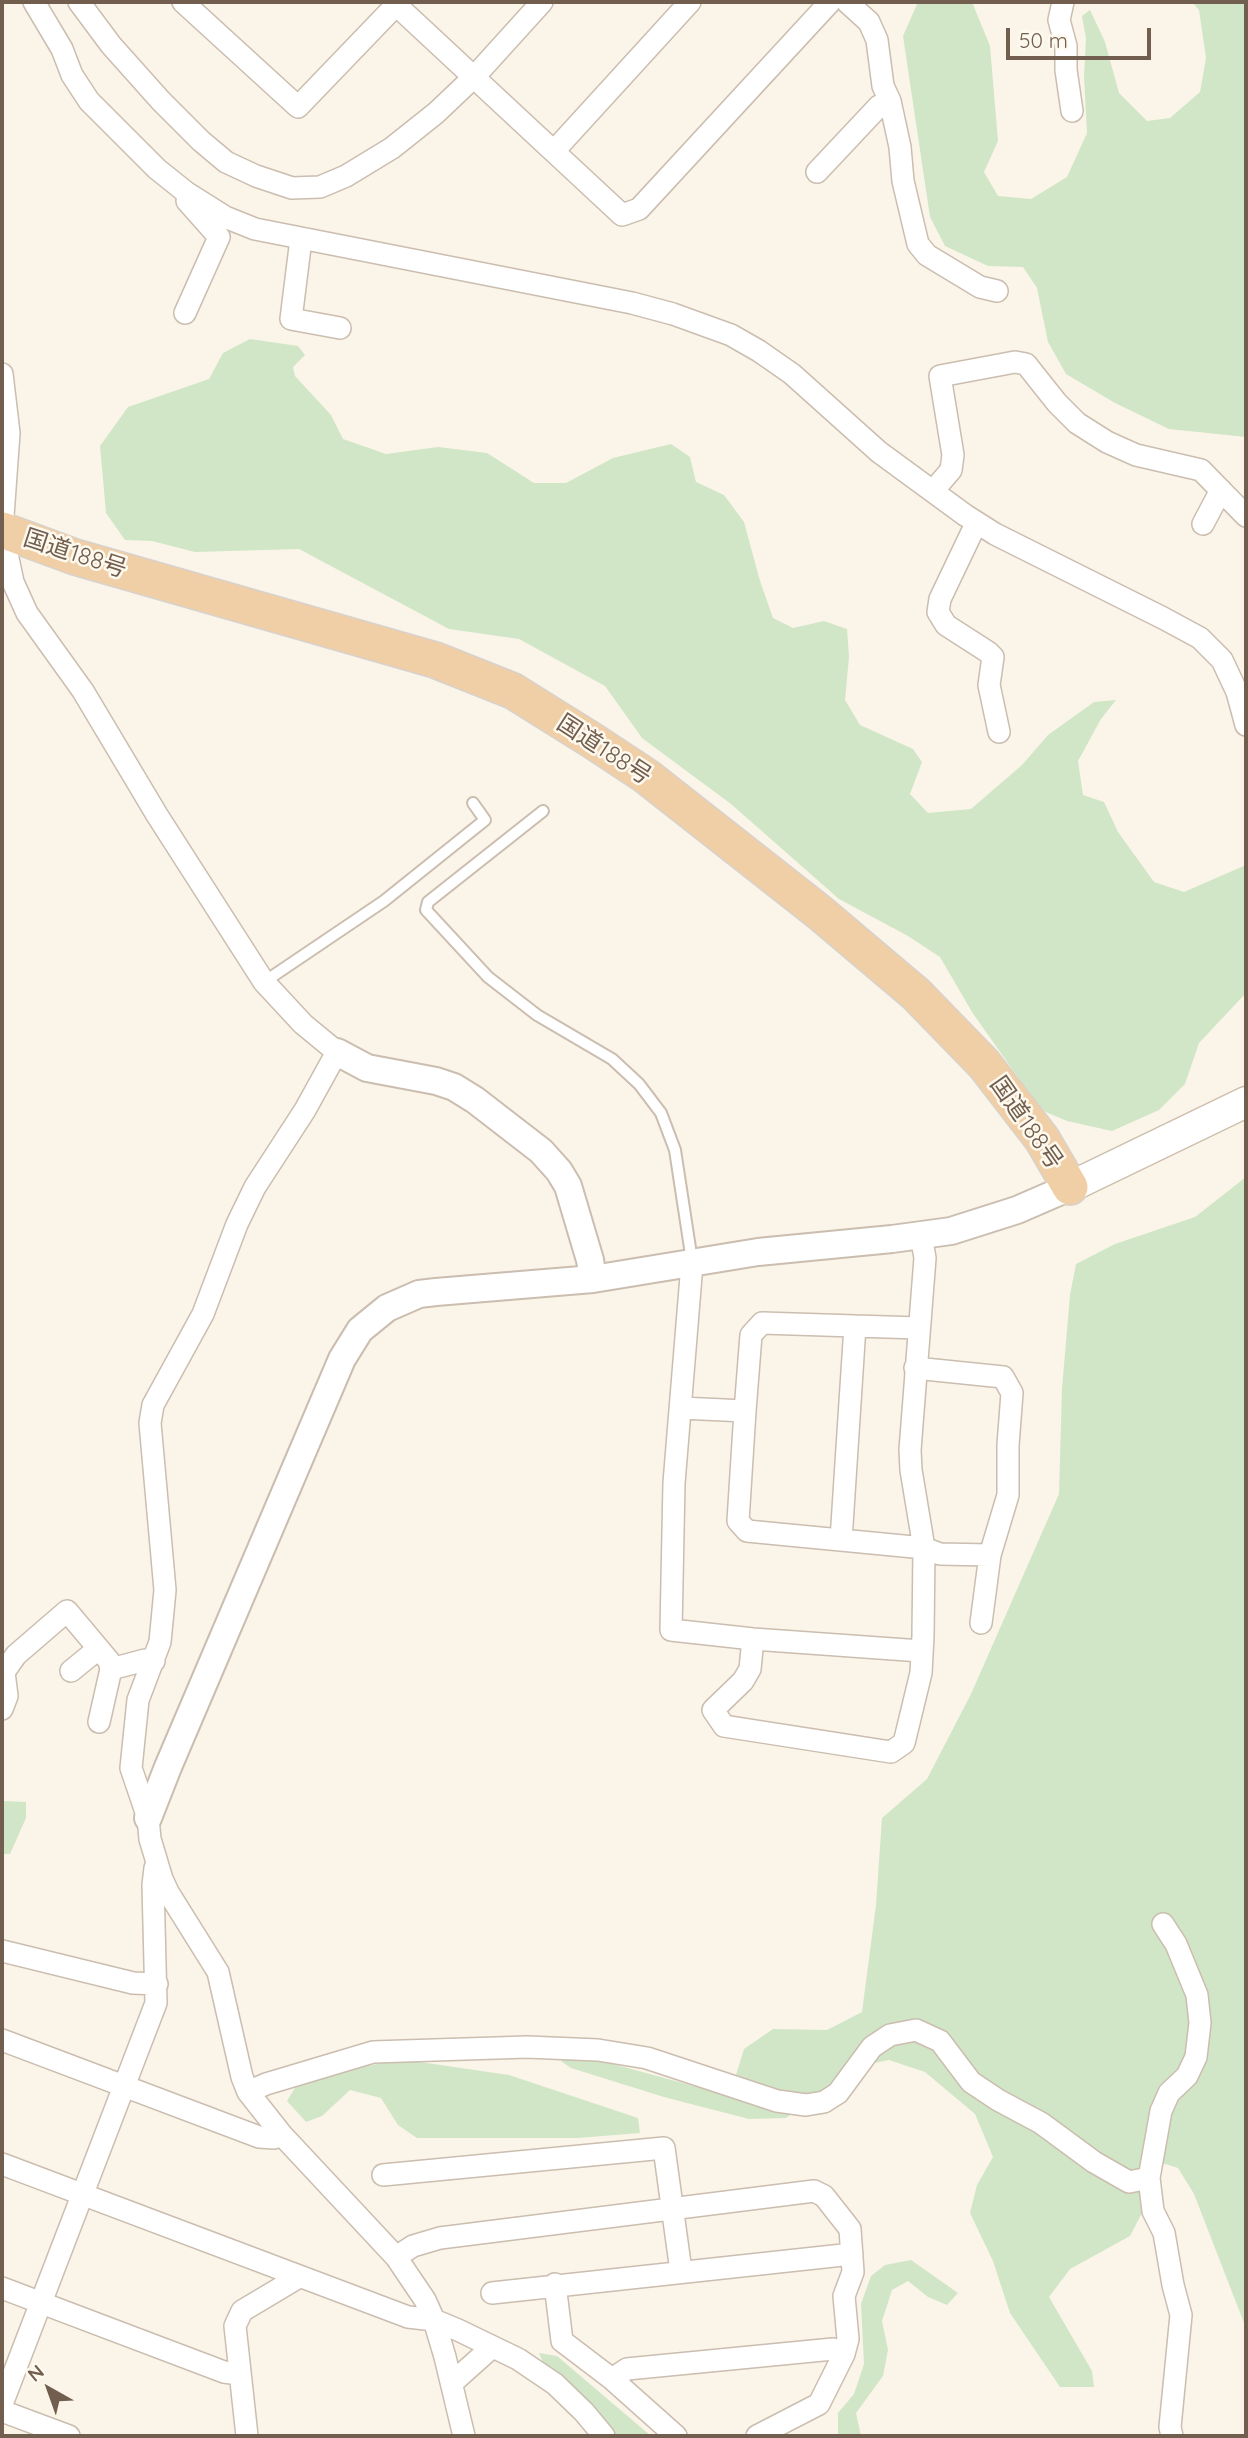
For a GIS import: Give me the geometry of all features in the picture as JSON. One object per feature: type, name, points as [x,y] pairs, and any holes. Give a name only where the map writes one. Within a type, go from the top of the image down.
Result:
[{"type":"highway","name":"国道188号","points":[[2,530],[75,557],[435,660],[513,691],[646,776],[819,912],[916,994],[984,1064],[1042,1139],[1070,1186]]},
{"type":"main road","points":[[1070,1186],[1246,1102]]},
{"type":"street","points":[[34,2],[62,49],[72,75],[89,101],[157,169],[187,193],[225,217],[245,225],[301,239],[632,303],[673,314],[730,335],[792,374],[879,452],[979,524],[1200,638],[1222,660],[1237,692],[1246,725]]},
{"type":"street","points":[[79,2],[111,45],[160,102],[201,141],[226,162],[292,188],[320,187],[346,176],[392,148],[436,113],[475,76],[542,2]]},
{"type":"street","points":[[183,2],[298,107],[396,3],[622,215],[639,209],[830,2]]},
{"type":"street","points":[[554,151],[690,2]]},
{"type":"street","points":[[847,2],[869,22],[877,40],[883,86],[890,101],[918,244],[928,255],[979,287],[997,291]]},
{"type":"street","points":[[1063,2],[1059,20],[1066,46],[1066,71],[1072,111]]},
{"type":"street","points":[[817,172],[879,107],[890,101]]},
{"type":"street","points":[[185,313],[219,237],[185,199],[187,193]]},
{"type":"street","points":[[301,239],[291,319],[340,328]]},
{"type":"street","points":[[933,491],[951,470],[953,455],[940,376],[1015,362],[1026,364],[1077,423],[1136,455],[1201,470],[1246,516]]},
{"type":"street","points":[[2,374],[9,433],[2,530],[7,584],[83,691],[157,815],[264,982],[303,1024],[337,1052],[367,1068],[454,1087],[541,1151],[568,1186],[593,1279]]},
{"type":"street","points":[[1203,524],[1222,490]]},
{"type":"street","points":[[979,524],[972,532],[940,598],[938,612],[946,625],[993,657],[989,685],[999,732]]},
{"type":"street","points":[[337,1052],[305,1110],[255,1187],[237,1224],[203,1314],[153,1405],[150,1423],[164,1590],[160,1643],[138,1700],[131,1768],[148,1818],[156,1862],[168,1892],[218,1972],[242,2077],[248,2092],[282,2135],[396,2258],[425,2300],[434,2320],[464,2436]]},
{"type":"street","points":[[148,1818],[342,1359],[360,1330],[387,1308],[419,1294],[593,1279],[758,1252],[951,1231],[1017,1210],[1070,1186]]},
{"type":"street","points":[[753,1639],[750,1669],[743,1681],[713,1710],[724,1726],[891,1752],[904,1744],[920,1673],[921,1651],[924,1548],[911,1470],[915,1368],[925,1258],[921,1235]]},
{"type":"street","points":[[692,1264],[674,1483],[671,1630],[753,1639],[921,1651]]},
{"type":"street","points":[[919,1328],[762,1323],[751,1335],[738,1521],[747,1531],[924,1548],[940,1554],[990,1555]]},
{"type":"street","points":[[841,1540],[855,1326]]},
{"type":"street","points":[[915,1368],[1003,1377],[1012,1393],[1008,1495],[990,1555],[981,1623]]},
{"type":"street","points":[[681,1408],[745,1411]]},
{"type":"street","points":[[2,1709],[7,1696],[4,1672],[16,1655],[67,1611],[109,1661],[111,1669],[99,1722]]},
{"type":"street","points":[[71,1671],[99,1649]]},
{"type":"street","points":[[111,1669],[145,1660],[154,1661]]},
{"type":"street","points":[[2,2404],[156,2003],[153,1885],[156,1862]]},
{"type":"street","points":[[1163,1924],[1176,1944],[1197,1995],[1200,2024],[1196,2057],[1187,2077],[1169,2092],[1161,2110],[1149,2178],[1153,2211],[1164,2233],[1181,2315],[1170,2427],[1172,2436]]},
{"type":"street","points":[[2,1951],[132,1983],[157,1984]]},
{"type":"street","points":[[248,2092],[266,2084],[373,2052],[527,2047],[598,2050],[647,2058],[777,2101],[806,2105],[824,2102],[838,2093],[872,2047],[890,2035],[916,2030],[940,2041],[971,2082],[1041,2123],[1094,2162],[1129,2182],[1149,2178]]},
{"type":"street","points":[[2,2040],[260,2137],[274,2138],[282,2135]]},
{"type":"street","points":[[383,2175],[664,2148],[681,2271]]},
{"type":"street","points":[[2,2164],[408,2317],[434,2320],[517,2359],[555,2384],[604,2436]]},
{"type":"street","points":[[396,2258],[413,2246],[440,2238],[814,2191],[824,2196],[850,2229],[853,2272],[844,2296],[848,2339],[844,2354],[819,2404],[757,2436]]},
{"type":"street","points":[[492,2293],[852,2253]]},
{"type":"street","points":[[247,2436],[235,2326],[242,2311],[299,2277]]},
{"type":"street","points":[[555,2284],[562,2341],[612,2379],[676,2436]]},
{"type":"street","points":[[2,2288],[224,2372],[239,2374]]},
{"type":"street","points":[[452,2383],[491,2348]]},
{"type":"street","points":[[612,2379],[627,2369],[833,2349],[844,2354]]},
{"type":"street","points":[[2,2411],[69,2436]]},
{"type":"lane","points":[[264,982],[384,901],[485,820],[473,803]]},
{"type":"lane","points":[[544,811],[428,902],[426,911],[488,977],[537,1014],[612,1059],[646,1093],[661,1113],[675,1150],[692,1264]]},
{"type":"green space","points":[[918,2],[972,2],[990,46],[998,141],[984,172],[998,196],[1031,199],[1067,177],[1087,133],[1084,77],[1086,38],[1082,16],[1090,10],[1105,42],[1119,93],[1147,121],[1170,118],[1200,92],[1206,58],[1199,10],[1192,2],[1246,2],[1246,437],[1169,429],[1115,403],[1066,374],[1048,342],[1037,288],[1023,267],[988,266],[945,246],[930,217],[903,36]]},
{"type":"green space","points":[[250,339],[298,346],[305,355],[293,367],[295,376],[331,415],[343,439],[386,454],[438,447],[487,453],[534,483],[566,483],[613,458],[671,444],[690,457],[696,482],[724,495],[744,522],[773,618],[793,628],[824,621],[847,629],[849,657],[845,700],[860,725],[913,749],[922,762],[910,794],[928,813],[971,809],[1022,765],[1048,735],[1094,702],[1116,700],[1101,719],[1078,761],[1083,795],[1104,802],[1118,832],[1154,882],[1184,892],[1246,865],[1246,993],[1199,1043],[1185,1084],[1159,1110],[1112,1131],[1067,1121],[1041,1110],[972,1012],[940,957],[908,936],[839,899],[731,804],[642,738],[605,686],[519,639],[449,629],[299,549],[195,552],[152,541],[125,540],[106,513],[100,446],[128,407],[209,379],[223,353]]},
{"type":"green space","points":[[1246,1177],[1246,2328],[1194,2194],[1178,2168],[1162,2163],[1141,2193],[1142,2213],[1130,2236],[1070,2269],[1049,2297],[1092,2371],[1094,2387],[1060,2387],[1010,2313],[993,2261],[970,2213],[977,2185],[993,2157],[975,2114],[925,2072],[889,2060],[844,2069],[825,2091],[786,2118],[749,2119],[664,2097],[571,2068],[561,2061],[580,2055],[712,2091],[736,2075],[744,2049],[773,2029],[827,2030],[862,2012],[876,1905],[882,1818],[927,1779],[971,1694],[1059,1494],[1062,1388],[1070,1295],[1076,1264],[1115,1244],[1195,1217]]},
{"type":"green space","points":[[2,1801],[26,1802],[26,1818],[10,1854],[2,1854]]},
{"type":"green space","points":[[399,2059],[509,2075],[638,2118],[640,2133],[578,2138],[417,2138],[398,2125],[381,2098],[350,2090],[322,2116],[306,2122],[287,2101],[296,2086]]},
{"type":"green space","points":[[911,2260],[958,2293],[947,2305],[928,2297],[908,2281],[892,2290],[882,2321],[888,2350],[883,2376],[856,2413],[861,2436],[838,2436],[838,2413],[854,2394],[864,2364],[861,2304],[871,2276],[885,2265]]},
{"type":"green space","points":[[539,2353],[557,2356],[651,2436],[616,2436],[590,2403],[545,2367]]}]
